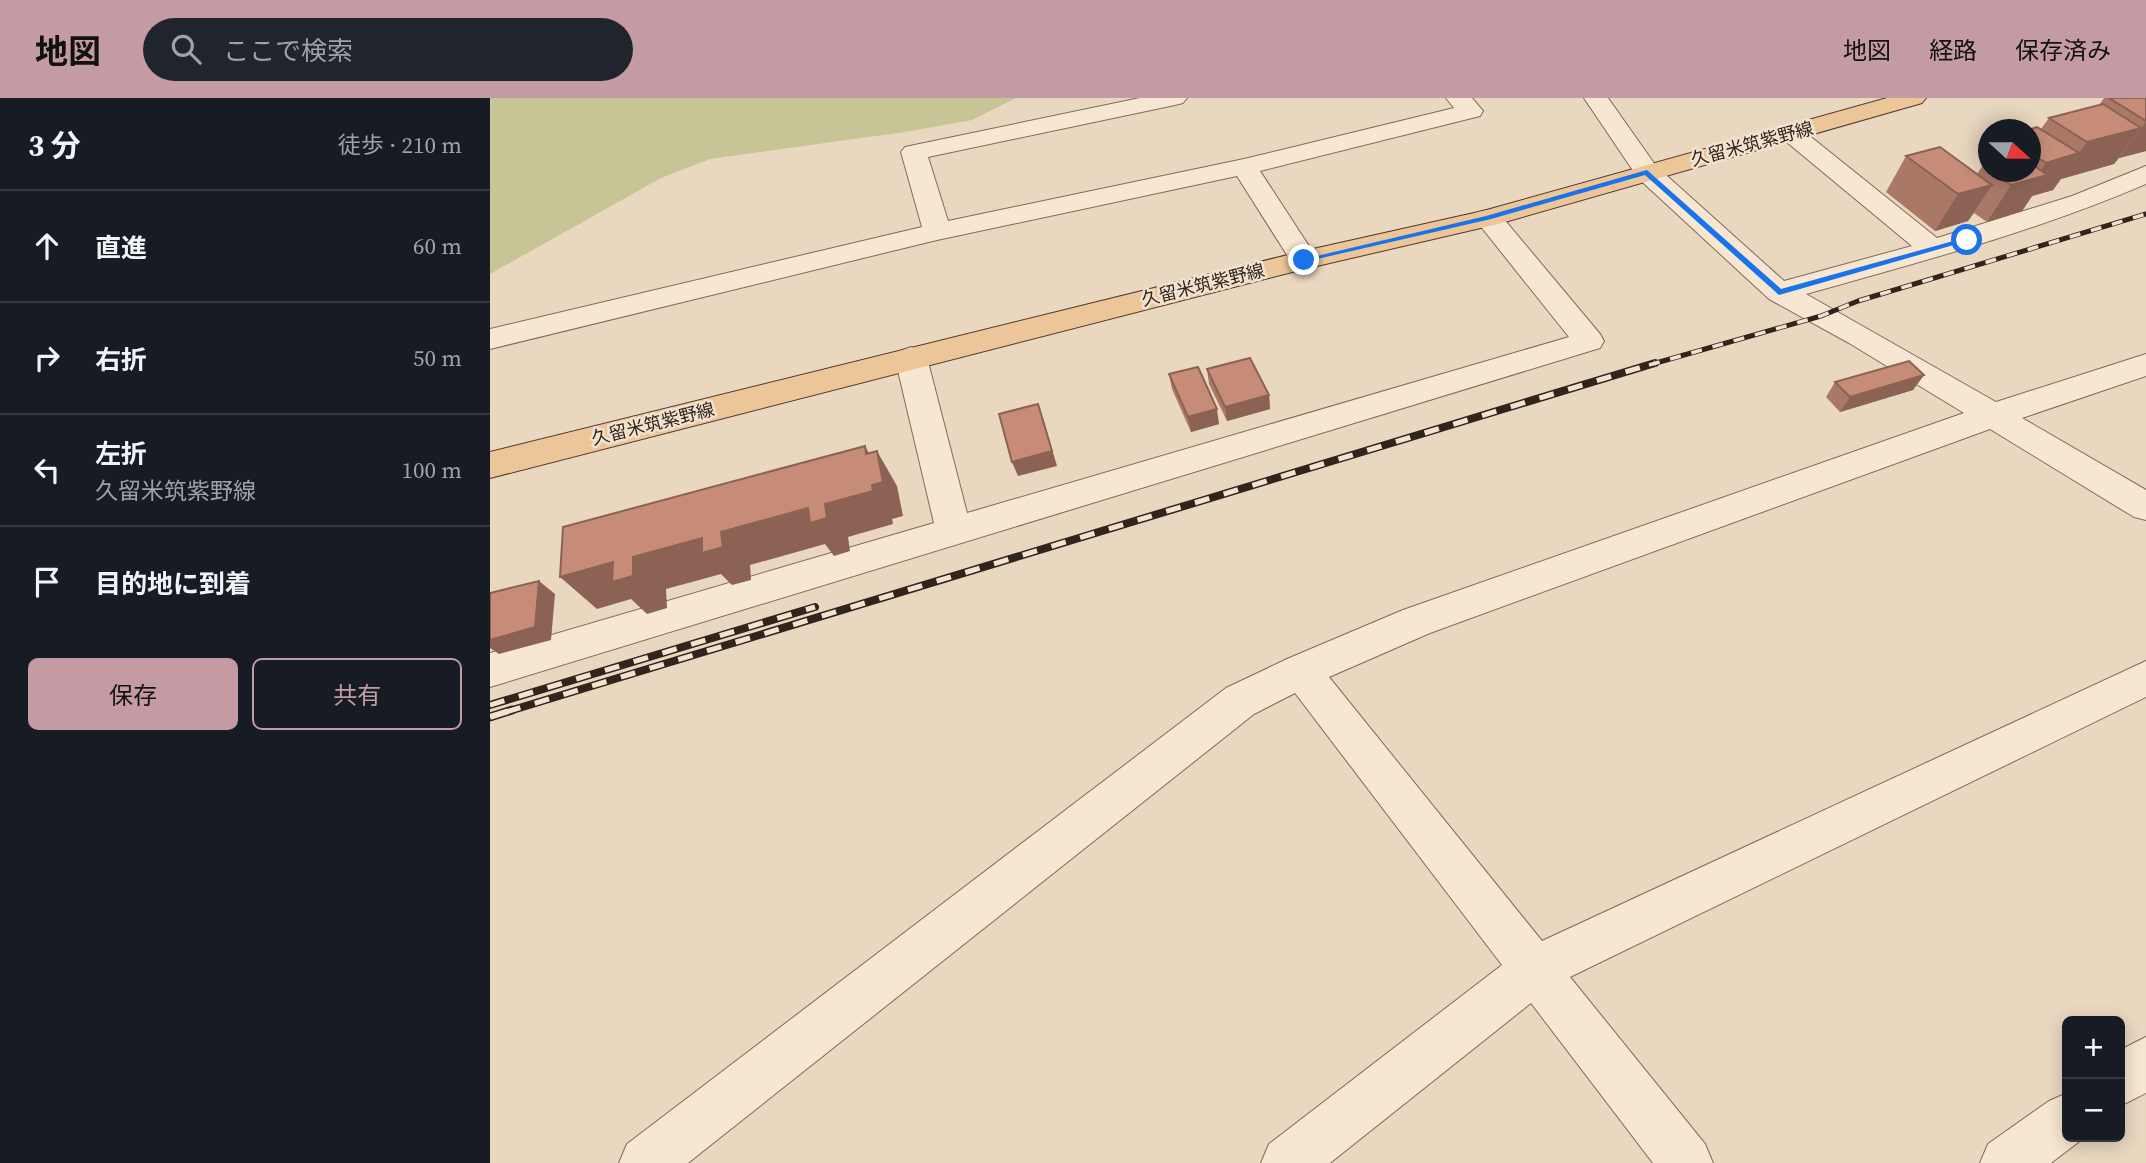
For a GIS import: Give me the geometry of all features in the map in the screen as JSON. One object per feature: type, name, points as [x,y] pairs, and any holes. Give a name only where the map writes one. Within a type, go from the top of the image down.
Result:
[{"type":"main road","name":"久留米筑紫野線","points":[[490,465],[1304,260],[1488,218],[1914,98]]},
{"type":"street","points":[[937,232],[914,152],[1175,98]]},
{"type":"street","points":[[490,339],[937,232],[1244,167],[1471,111],[1458,98]]},
{"type":"street","points":[[1596,98],[1647,172],[1779,292],[1994,415],[2146,507]]},
{"type":"street","points":[[1792,134],[1933,249]]},
{"type":"street","points":[[1244,167],[1304,260]]},
{"type":"street","points":[[1779,292],[1933,249],[2081,201],[2146,174]]},
{"type":"street","points":[[490,670],[1589,341],[1488,218]]},
{"type":"street","points":[[911,359],[954,533]]},
{"type":"street","points":[[646,1163],[1240,701],[1301,671],[1417,621],[1994,415],[2146,365]]},
{"type":"street","points":[[1301,671],[1686,1163]]},
{"type":"street","points":[[1288,1163],[1535,969],[2146,678]]},
{"type":"street","points":[[2124,1079],[2146,1062]]},
{"type":"street","points":[[2007,1163],[2062,1123]]},
{"type":"shaded area","points":[[490,98],[1016,98],[972,120],[710,159],[661,178],[490,274]]},
{"type":"building","points":[[2109,98],[2146,98],[2146,121]]},
{"type":"building","points":[[2103,104],[2141,128],[2087,142],[2049,118]]},
{"type":"building","points":[[2041,129],[2079,153],[2046,163],[2041,160]]},
{"type":"building","points":[[1940,147],[1978,175],[1978,182],[1992,185],[1958,194],[1906,156]]},
{"type":"building","points":[[1250,358],[1269,395],[1225,407],[1207,369]]},
{"type":"building","points":[[1909,361],[1924,375],[1850,397],[1835,382]]},
{"type":"building","points":[[1198,367],[1217,409],[1188,417],[1169,374]]},
{"type":"building","points":[[1038,404],[1052,451],[1012,462],[999,414]]},
{"type":"building","points":[[865,446],[866,454],[877,451],[883,482],[872,485],[873,491],[825,504],[827,518],[810,523],[808,508],[721,532],[723,547],[702,553],[702,538],[633,557],[633,576],[612,582],[613,562],[560,577],[563,527]]},
{"type":"building","points":[[539,581],[535,627],[490,640],[490,593]]},
{"type":"railway","points":[[1649,365],[1821,316],[1858,301],[2146,214]]},
{"type":"railway","points":[[506,712],[1655,363]]},
{"type":"railway","points":[[490,705],[815,607]]},
{"type":"railway","points":[[490,717],[512,710]]},
{"type":"route","points":[[1304,260],[1488,218],[1647,172],[1779,292],[1967,240]]}]
